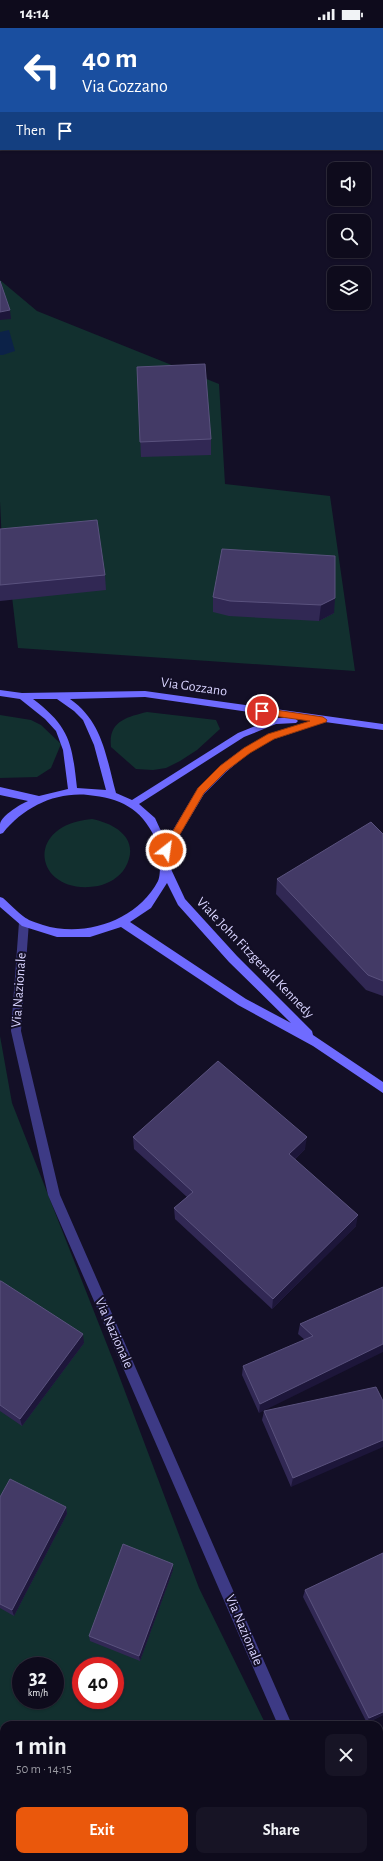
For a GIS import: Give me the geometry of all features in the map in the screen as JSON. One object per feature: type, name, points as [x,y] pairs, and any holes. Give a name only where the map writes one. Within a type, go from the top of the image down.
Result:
[{"type":"street","name":"Via Gozzano","points":[[0,693],[22,696],[145,694],[323,720],[383,727]]},
{"type":"street","points":[[22,696],[59,728],[66,744],[73,791]]},
{"type":"street","points":[[60,696],[74,705],[86,718],[94,732],[112,795]]},
{"type":"street","points":[[132,804],[241,735],[275,721],[323,720]]},
{"type":"street","points":[[166,850],[201,791],[223,769],[247,750],[271,737],[323,720]]},
{"type":"street","points":[[0,791],[38,800]]},
{"type":"street","points":[[0,830],[5,822],[20,810],[38,800],[55,794],[73,791],[93,792],[112,795],[132,804],[149,817],[160,833],[166,850],[166,869],[158,890],[144,909],[123,923],[99,932],[72,934],[47,931],[24,922],[7,910],[0,901]]},
{"type":"street","name":"Viale John Fitzgerald Kennedy","points":[[166,869],[182,902],[233,959],[317,1043]]},
{"type":"street","name":"Via Nazionale","points":[[24,922],[16,1031],[54,1195],[284,1721]]},
{"type":"street","name":"Viale John Fitzgerald Kennedy","points":[[123,923],[242,1002],[317,1043],[383,1088]]},
{"type":"green space","points":[[0,280],[37,311],[219,384],[225,484],[330,496],[355,671],[18,648],[6,545],[2,543],[0,501]]},
{"type":"green space","points":[[147,712],[216,720],[220,729],[197,750],[166,768],[153,770],[136,769],[111,747],[111,738],[113,731],[120,722],[126,718]]},
{"type":"green space","points":[[0,715],[31,720],[41,725],[61,744],[51,768],[37,777],[0,778]]},
{"type":"green space","points":[[92,819],[101,821],[118,829],[124,835],[130,849],[129,858],[125,868],[113,880],[98,886],[77,887],[60,881],[50,871],[45,859],[46,846],[54,834],[69,824]]},
{"type":"green space","points":[[0,1036],[12,1103],[115,1365],[199,1588],[264,1721],[0,1721]]},
{"type":"water","points":[[9,330],[15,351],[0,355],[0,332]]},
{"type":"building","points":[[0,281],[10,310],[0,312]]},
{"type":"building","points":[[205,364],[211,439],[140,442],[137,367]]},
{"type":"building","points":[[97,520],[105,575],[0,585],[0,529]]},
{"type":"building","points":[[222,549],[335,556],[335,598],[321,605],[230,601],[213,597]]},
{"type":"building","points":[[371,822],[383,834],[383,981],[368,975],[277,879]]},
{"type":"building","points":[[218,1061],[307,1137],[289,1154],[358,1215],[273,1299],[174,1208],[193,1192],[133,1137]]},
{"type":"building","points":[[0,1281],[83,1334],[20,1419],[0,1405]]},
{"type":"building","points":[[383,1287],[383,1344],[260,1404],[243,1366],[313,1336],[300,1324]]},
{"type":"building","points":[[376,1387],[383,1401],[383,1440],[293,1478],[264,1411]]},
{"type":"building","points":[[10,1479],[66,1507],[12,1610],[0,1604],[0,1497]]},
{"type":"building","points":[[123,1544],[173,1564],[139,1656],[89,1636]]},
{"type":"building","points":[[383,1553],[383,1712],[369,1718],[305,1590]]},
{"type":"route","points":[[166,850],[201,791],[223,769],[247,750],[271,737],[323,720],[262,711]]}]
